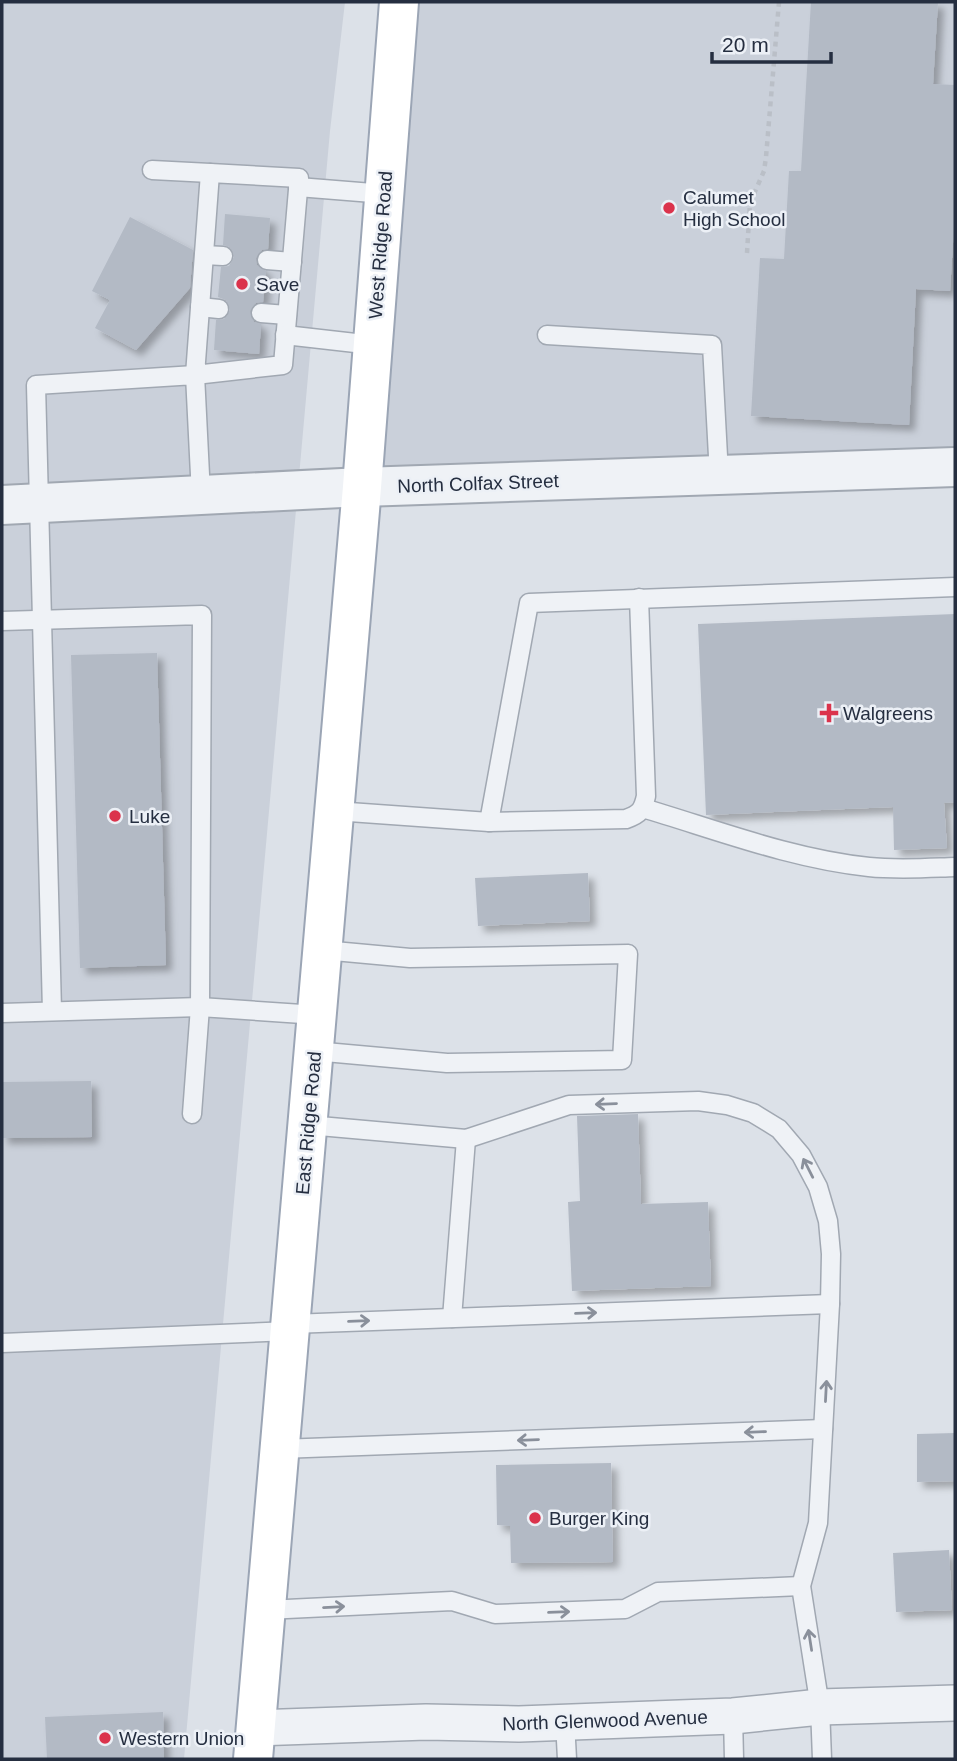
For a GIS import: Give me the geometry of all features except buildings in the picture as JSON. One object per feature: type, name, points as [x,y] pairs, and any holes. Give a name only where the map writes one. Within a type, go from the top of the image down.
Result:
[{"type":"main road","name":"West Ridge Road","points":[[362,487],[399,2]]},
{"type":"main road","name":"East Ridge Road","points":[[254,1744],[362,487]]},
{"type":"street","name":"North Colfax Street","points":[[20,504],[362,487],[955,467]]},
{"type":"street","name":"North Glenwood Avenue","points":[[254,1744],[426,1722],[519,1724],[733,1716],[820,1707],[955,1703]]},
{"type":"lane","points":[[52,1011],[41,620],[20,504],[36,385],[195,375],[283,365],[299,178],[152,170]]},
{"type":"lane","points":[[201,495],[195,375],[210,173]]},
{"type":"lane","points":[[298,187],[384,194]]},
{"type":"lane","points":[[204,255],[223,257]]},
{"type":"lane","points":[[267,260],[292,261]]},
{"type":"lane","points":[[200,307],[219,309]]},
{"type":"lane","points":[[261,313],[287,315]]},
{"type":"lane","points":[[285,335],[373,345]]},
{"type":"lane","points":[[547,335],[712,345],[719,475]]},
{"type":"lane","points":[[489,822],[529,603],[955,587]]},
{"type":"lane","points":[[335,811],[489,822],[626,819],[638,815],[646,796],[639,598]]},
{"type":"lane","points":[[2,621],[202,615],[200,1007],[192,1114]]},
{"type":"lane","points":[[643,808],[799,855],[835,862],[900,869],[955,867]]},
{"type":"lane","points":[[2,1013],[200,1007],[447,1063],[622,1059],[628,954],[410,958],[323,950]]},
{"type":"lane","points":[[308,1125],[467,1139],[569,1105],[698,1101],[753,1112],[779,1129],[794,1146],[818,1187],[828,1221],[830,1304],[818,1523],[801,1586],[820,1707],[822,1759]]},
{"type":"lane","points":[[452,1318],[467,1139]]},
{"type":"lane","points":[[2,1343],[452,1318],[830,1304]]},
{"type":"lane","points":[[280,1449],[824,1429]]},
{"type":"lane","points":[[265,1610],[452,1601],[495,1614],[625,1609],[658,1592],[801,1586]]},
{"type":"lane","points":[[733,1716],[734,1759]]},
{"type":"lane","points":[[565,1722],[567,1759]]},
{"type":"path","points":[[747,253],[750,203],[764,171],[766,157],[779,2]]},
{"type":"shaded area","points":[[2,2],[345,2],[330,131],[184,1759],[2,1759]]},
{"type":"shaded area","name":"Calumet High School","points":[[398,2],[955,2],[955,465],[362,487]]},
{"type":"place","name":"Calumet High School","points":[[669,208]]},
{"type":"place","name":"Save","points":[[242,284]]},
{"type":"place","name":"Walgreens","points":[[829,713]]},
{"type":"place","name":"Luke","points":[[115,816]]},
{"type":"place","name":"Burger King","points":[[535,1518]]},
{"type":"place","name":"Western Union","points":[[105,1738]]}]
